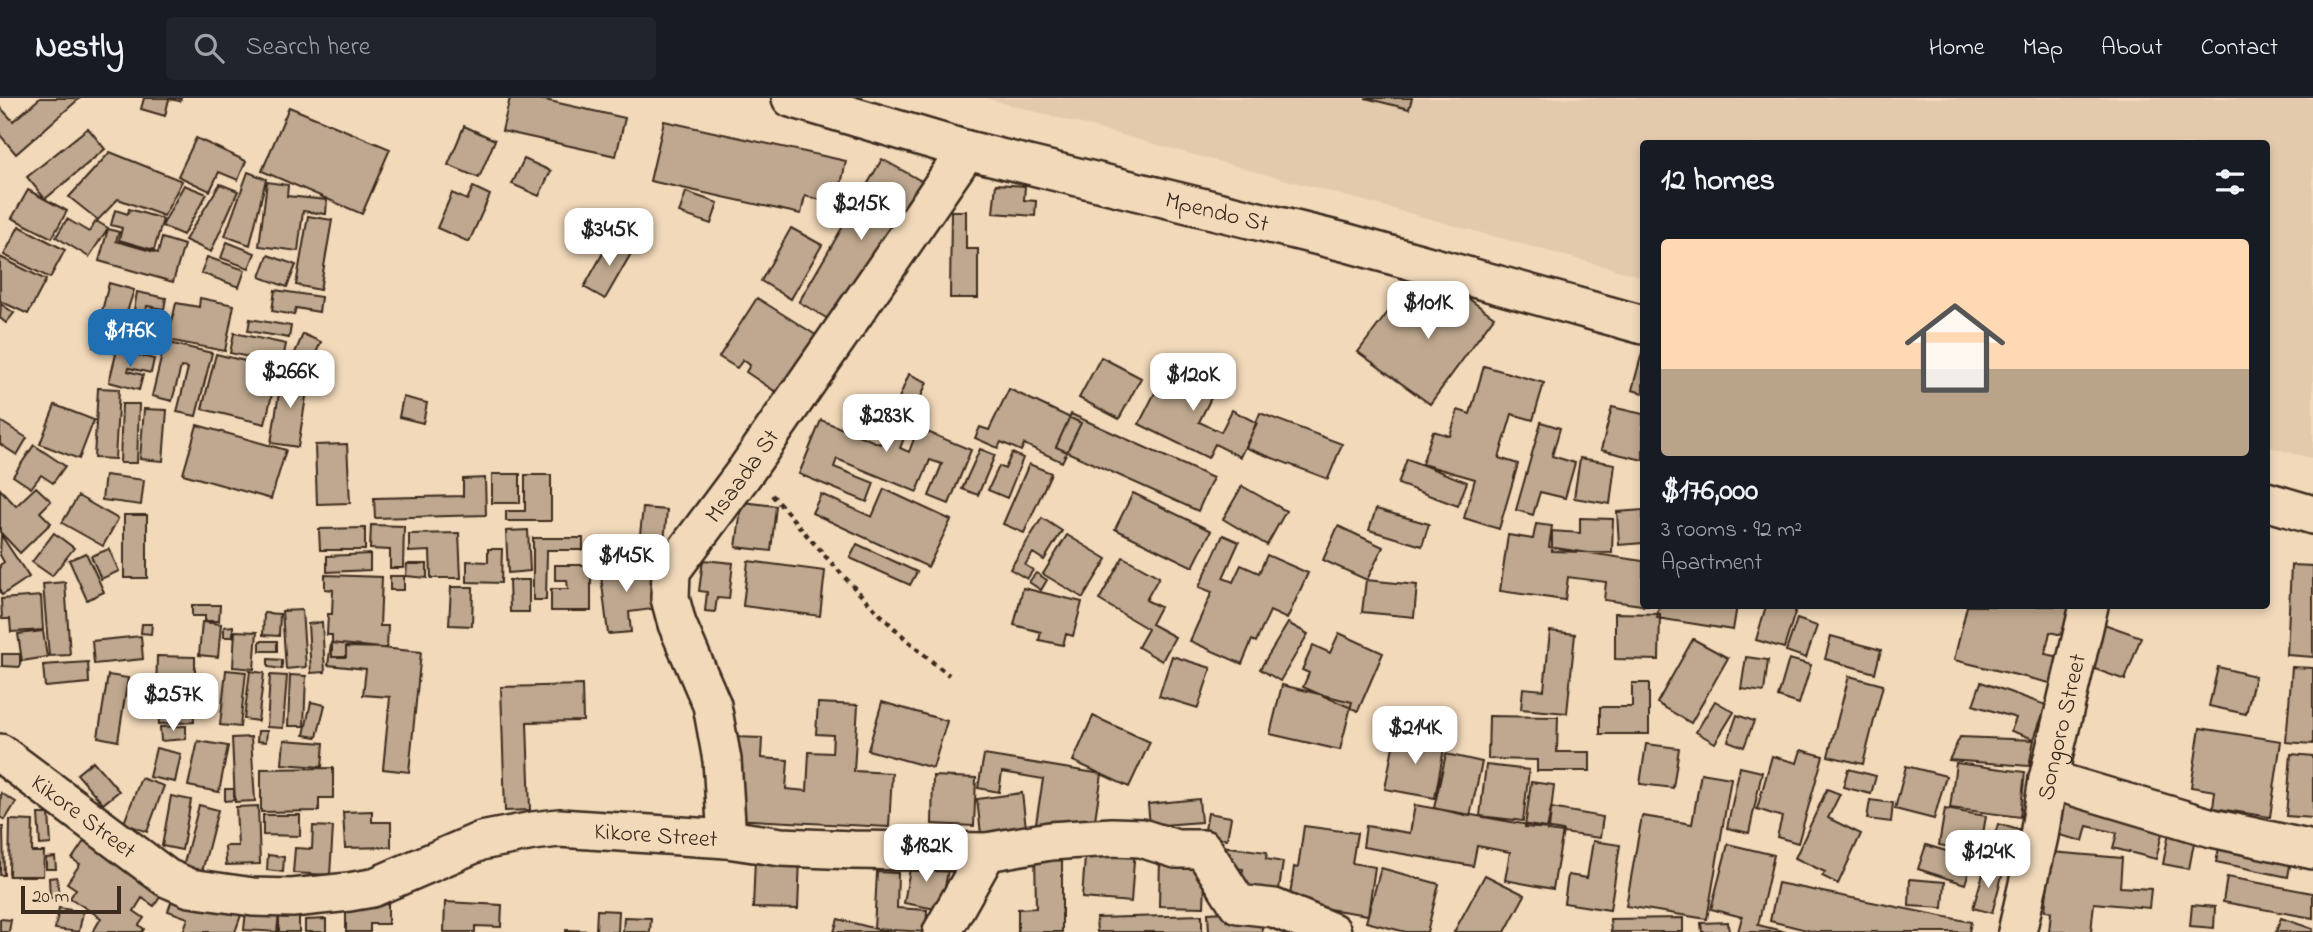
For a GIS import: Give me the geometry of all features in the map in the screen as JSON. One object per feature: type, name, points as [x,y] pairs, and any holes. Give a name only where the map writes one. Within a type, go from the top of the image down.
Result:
[{"type":"street","name":"Mpendo St","points":[[791,98],[967,150],[1344,242],[1640,325]]},
{"type":"street","name":"Msaada St","points":[[727,839],[722,760],[712,705],[677,624],[670,598],[671,571],[747,469],[967,150]]},
{"type":"street","points":[[2270,502],[2313,515]]},
{"type":"street","name":"Songoro Street","points":[[2017,932],[2039,836],[2048,779],[2088,609]]},
{"type":"street","name":"Kikore Street","points":[[0,753],[167,878],[190,888],[221,894],[292,898],[372,888],[481,841],[533,831],[571,829],[727,839],[781,847],[987,852],[1050,841],[1142,838],[1176,849],[1203,849],[1238,904],[1274,908],[1332,932]]},
{"type":"street","points":[[2048,779],[2211,828],[2313,850]]},
{"type":"street","points":[[942,932],[987,852]]},
{"type":"path","points":[[747,469],[863,599],[923,655],[949,675]]},
{"type":"shaded area","points":[[985,98],[2313,98],[2313,459],[2270,447],[2270,140],[1640,140],[1640,276]]},
{"type":"building","points":[[40,98],[80,98],[16,154],[0,135],[0,107],[13,121]]},
{"type":"building","points":[[144,98],[181,98],[180,101],[169,99],[165,116],[141,109]]},
{"type":"building","points":[[510,98],[536,98],[625,118],[616,156],[502,131]]},
{"type":"building","points":[[1365,98],[1412,98],[1409,109]]},
{"type":"building","points":[[289,107],[390,149],[362,214],[262,171]]},
{"type":"building","points":[[664,121],[846,161],[837,204],[805,196],[801,214],[650,181]]},
{"type":"building","points":[[464,126],[495,140],[479,178],[448,165]]},
{"type":"building","points":[[88,128],[105,149],[45,199],[27,177]]},
{"type":"building","points":[[196,138],[246,161],[238,180],[219,172],[210,191],[178,176]]},
{"type":"building","points":[[110,152],[182,181],[164,216],[118,199],[98,220],[69,197]]},
{"type":"building","points":[[524,159],[551,171],[539,196],[512,184]]},
{"type":"building","points":[[882,159],[923,182],[840,326],[799,302]]},
{"type":"building","points":[[248,172],[266,179],[250,245],[225,236]]},
{"type":"building","points":[[267,182],[288,185],[287,196],[327,200],[326,214],[303,211],[298,251],[259,246]]},
{"type":"building","points":[[220,184],[238,191],[211,252],[185,240]]},
{"type":"building","points":[[996,184],[1025,186],[1024,200],[1036,201],[1035,216],[993,213]]},
{"type":"building","points":[[184,185],[207,194],[183,235],[162,226]]},
{"type":"building","points":[[473,187],[490,195],[469,242],[437,228],[452,193],[467,200]]},
{"type":"building","points":[[28,190],[67,211],[52,238],[12,218]]},
{"type":"building","points":[[686,192],[718,203],[711,224],[679,213]]},
{"type":"building","points":[[129,209],[163,219],[154,250],[119,240],[122,228],[111,225],[115,210],[128,214]]},
{"type":"building","points":[[951,211],[966,211],[966,249],[978,249],[978,298],[950,298]]},
{"type":"building","points":[[308,216],[332,220],[320,290],[296,285]]},
{"type":"building","points":[[67,219],[89,232],[96,221],[108,228],[89,257],[56,237]]},
{"type":"building","points":[[19,226],[65,250],[50,278],[4,255]]},
{"type":"building","points":[[791,228],[822,245],[791,299],[761,281]]},
{"type":"building","points":[[108,229],[119,232],[116,241],[158,253],[162,238],[184,245],[173,282],[99,261]]},
{"type":"building","points":[[612,237],[633,250],[605,299],[584,287]]},
{"type":"building","points":[[227,242],[255,253],[249,268],[221,258]]},
{"type":"building","points":[[268,255],[296,265],[287,287],[260,277]]},
{"type":"building","points":[[0,257],[46,280],[28,314],[0,301]]},
{"type":"building","points":[[207,257],[245,270],[239,287],[201,273]]},
{"type":"building","points":[[1440,278],[1494,317],[1430,404],[1358,352],[1388,312],[1406,324]]},
{"type":"building","points":[[109,283],[134,290],[114,353],[93,347]]},
{"type":"building","points":[[275,290],[321,297],[319,312],[296,308],[294,315],[272,311]]},
{"type":"building","points":[[137,292],[166,298],[164,309],[147,306],[146,312],[134,310]]},
{"type":"building","points":[[200,298],[234,305],[225,351],[168,340],[176,303],[199,307]]},
{"type":"building","points":[[757,298],[819,337],[782,396],[746,372],[750,365],[743,360],[737,368],[719,357]]},
{"type":"building","points":[[1,304],[14,313],[6,323],[0,318]]},
{"type":"building","points":[[153,314],[165,316],[158,350],[126,343],[130,323],[150,327]]},
{"type":"building","points":[[250,319],[291,326],[289,338],[248,331]]},
{"type":"building","points":[[234,333],[286,344],[282,364],[230,353]]},
{"type":"building","points":[[303,334],[321,342],[316,353],[330,359],[322,380],[289,367]]},
{"type":"building","points":[[165,342],[212,353],[196,416],[177,412],[188,368],[181,367],[172,401],[152,396]]},
{"type":"building","points":[[117,350],[154,359],[151,373],[129,368],[128,371],[143,375],[139,390],[109,382]]},
{"type":"building","points":[[216,354],[278,369],[265,424],[202,409]]},
{"type":"building","points":[[1101,357],[1141,378],[1119,419],[1079,398]]},
{"type":"building","points":[[1172,359],[1219,382],[1199,422],[1221,432],[1232,410],[1257,423],[1240,457],[1215,444],[1208,458],[1139,424]]},
{"type":"building","points":[[1640,360],[1640,392],[1632,390]]},
{"type":"building","points":[[1484,366],[1544,383],[1533,420],[1512,414],[1499,458],[1518,464],[1499,529],[1464,518],[1475,479],[1422,464],[1433,431],[1450,436],[1458,410],[1470,414]]},
{"type":"building","points":[[282,374],[309,378],[298,447],[271,443]]},
{"type":"building","points":[[909,374],[927,382],[900,448],[909,452],[918,428],[971,450],[949,504],[929,496],[942,464],[930,460],[917,492],[837,459],[834,467],[874,483],[867,502],[799,474],[821,420],[880,444]]},
{"type":"building","points":[[98,388],[119,389],[115,459],[94,458]]},
{"type":"building","points":[[1009,389],[1081,423],[1062,462],[1024,444],[1021,451],[1001,442],[998,448],[975,438],[980,427],[989,430]]},
{"type":"building","points":[[403,397],[427,403],[423,423],[399,417]]},
{"type":"building","points":[[122,404],[139,404],[137,463],[120,463]]},
{"type":"building","points":[[55,405],[94,420],[79,459],[40,444]]},
{"type":"building","points":[[1612,407],[1640,413],[1640,459],[1601,450]]},
{"type":"building","points":[[144,409],[167,410],[163,461],[140,459]]},
{"type":"building","points":[[1260,413],[1342,444],[1328,479],[1246,448]]},
{"type":"building","points":[[1071,414],[1213,478],[1198,511],[1056,447]]},
{"type":"building","points":[[0,421],[27,438],[17,455],[0,444]]},
{"type":"building","points":[[1541,422],[1560,428],[1552,456],[1575,463],[1565,498],[1540,492],[1533,515],[1516,510]]},
{"type":"building","points":[[197,425],[286,450],[271,499],[183,474]]},
{"type":"building","points":[[347,444],[350,503],[317,504],[315,445]]},
{"type":"building","points":[[34,445],[65,466],[53,483],[41,475],[31,488],[13,476]]},
{"type":"building","points":[[980,449],[995,455],[978,495],[962,489]]},
{"type":"building","points":[[1012,453],[1023,458],[1007,498],[988,490],[999,466],[1005,469]]},
{"type":"building","points":[[1580,458],[1615,464],[1610,504],[1574,498]]},
{"type":"building","points":[[1407,459],[1467,482],[1458,506],[1398,484]]},
{"type":"building","points":[[1029,464],[1051,473],[1024,533],[1003,524]]},
{"type":"building","points":[[492,474],[520,474],[520,503],[492,503]]},
{"type":"building","points":[[105,475],[144,480],[141,505],[102,500]]},
{"type":"building","points":[[525,475],[551,475],[551,521],[506,521],[506,511],[525,511]]},
{"type":"building","points":[[485,478],[486,515],[375,518],[374,498],[463,496],[463,479]]},
{"type":"building","points":[[1242,486],[1286,511],[1267,545],[1223,519]]},
{"type":"building","points":[[36,487],[51,501],[40,512],[51,523],[20,553],[0,532],[0,489],[16,506]]},
{"type":"building","points":[[884,489],[951,520],[928,567],[812,513],[821,494],[872,517]]},
{"type":"building","points":[[1133,493],[1211,531],[1193,567],[1115,529]]},
{"type":"building","points":[[78,496],[118,519],[103,546],[62,523]]},
{"type":"building","points":[[742,502],[776,506],[771,551],[736,547]]},
{"type":"building","points":[[643,508],[667,510],[663,554],[638,552]]},
{"type":"building","points":[[1376,509],[1429,524],[1422,546],[1369,530]]},
{"type":"building","points":[[1640,510],[1640,543],[1619,545],[1617,512]]},
{"type":"building","points":[[124,515],[147,515],[147,578],[124,578]]},
{"type":"building","points":[[1042,518],[1062,531],[1044,560],[1033,553],[1025,565],[1033,570],[1027,579],[1010,569]]},
{"type":"building","points":[[1580,518],[1613,519],[1612,553],[1552,551],[1552,531],[1580,533]]},
{"type":"building","points":[[1536,524],[1552,526],[1549,547],[1640,561],[1640,605],[1604,600],[1606,582],[1568,577],[1565,600],[1500,591],[1508,535],[1533,539]]},
{"type":"building","points":[[371,525],[404,526],[403,568],[390,568],[390,550],[370,549]]},
{"type":"building","points":[[1338,526],[1383,547],[1367,580],[1323,560]]},
{"type":"building","points":[[365,528],[365,550],[320,550],[319,529]]},
{"type":"building","points":[[528,530],[530,571],[508,573],[506,531]]},
{"type":"building","points":[[54,533],[74,548],[52,576],[32,562]]},
{"type":"building","points":[[459,533],[461,578],[431,578],[430,551],[409,552],[409,534]]},
{"type":"building","points":[[1,535],[29,577],[2,595],[0,565],[4,562],[0,555]]},
{"type":"building","points":[[1067,535],[1107,559],[1083,598],[1043,574]]},
{"type":"building","points":[[1223,535],[1239,542],[1223,578],[1233,582],[1241,565],[1259,573],[1267,555],[1308,573],[1287,619],[1270,611],[1256,642],[1252,640],[1242,664],[1190,641],[1212,592],[1199,587]]},
{"type":"building","points":[[533,538],[583,538],[583,550],[547,550],[546,600],[533,600]]},
{"type":"building","points":[[857,544],[917,572],[910,585],[850,558]]},
{"type":"building","points":[[109,549],[119,571],[101,579],[91,556]]},
{"type":"building","points":[[488,549],[502,549],[501,583],[467,582],[467,561],[488,562]]},
{"type":"building","points":[[86,553],[104,592],[87,600],[69,560]]},
{"type":"building","points":[[370,554],[370,570],[327,572],[327,556]]},
{"type":"building","points":[[620,556],[622,575],[655,572],[660,608],[629,612],[631,632],[608,634],[599,559]]},
{"type":"building","points":[[1123,557],[1159,577],[1146,600],[1160,607],[1151,624],[1175,637],[1162,661],[1138,647],[1148,629],[1099,600]]},
{"type":"building","points":[[703,560],[733,563],[729,599],[717,598],[715,612],[705,611],[707,592],[699,591]]},
{"type":"building","points":[[748,561],[825,571],[820,616],[743,606]]},
{"type":"building","points":[[407,564],[427,564],[427,578],[406,576]]},
{"type":"building","points":[[555,565],[591,565],[591,611],[551,611],[551,589],[568,589],[567,580],[555,580]]},
{"type":"building","points":[[2291,565],[2313,566],[2313,657],[2287,655]]},
{"type":"building","points":[[1036,573],[1047,580],[1041,590],[1029,582]]},
{"type":"building","points":[[325,575],[382,577],[380,626],[388,626],[387,648],[346,647],[346,657],[332,657],[332,635],[327,635],[328,614],[332,614],[333,590],[325,589]]},
{"type":"building","points":[[390,576],[404,576],[404,590],[390,590]]},
{"type":"building","points":[[509,580],[529,580],[529,612],[510,612]]},
{"type":"building","points":[[1366,580],[1417,585],[1414,617],[1362,612]]},
{"type":"building","points":[[65,582],[70,655],[49,656],[43,584]]},
{"type":"building","points":[[451,587],[473,587],[472,626],[449,625]]},
{"type":"building","points":[[1023,588],[1082,602],[1073,636],[1066,634],[1063,645],[1039,640],[1041,632],[1014,625]]},
{"type":"building","points":[[41,596],[43,630],[11,632],[10,619],[2,619],[1,599]]},
{"type":"building","points":[[192,605],[220,605],[219,621],[205,621],[205,616],[192,616]]},
{"type":"building","points":[[1658,609],[1736,609],[1733,630],[1657,618]]},
{"type":"building","points":[[1765,609],[1796,609],[1784,648],[1756,640]]},
{"type":"building","points":[[1966,609],[2068,609],[2062,635],[2050,632],[2045,654],[2061,657],[2054,684],[1954,660]]},
{"type":"building","points":[[302,610],[306,667],[286,669],[282,611]]},
{"type":"building","points":[[264,613],[280,614],[279,636],[263,635]]},
{"type":"building","points":[[1615,613],[1660,614],[1659,660],[1615,659]]},
{"type":"building","points":[[1797,619],[1817,626],[1806,658],[1786,651]]},
{"type":"building","points":[[202,622],[221,624],[218,657],[199,655]]},
{"type":"building","points":[[322,622],[325,672],[311,673],[308,624]]},
{"type":"building","points":[[1288,623],[1308,634],[1280,681],[1260,669]]},
{"type":"building","points":[[142,624],[152,624],[151,634],[141,633]]},
{"type":"building","points":[[2104,624],[2141,637],[2125,680],[2089,667]]},
{"type":"building","points":[[233,626],[233,637],[224,637],[224,627]]},
{"type":"building","points":[[43,631],[47,657],[22,661],[18,634]]},
{"type":"building","points":[[235,631],[257,632],[254,669],[233,667]]},
{"type":"building","points":[[1550,631],[1575,634],[1567,713],[1521,709],[1523,688],[1544,690]]},
{"type":"building","points":[[1339,633],[1383,653],[1358,711],[1303,687],[1309,673],[1302,670],[1313,645],[1330,653]]},
{"type":"building","points":[[141,636],[143,659],[94,664],[92,641]]},
{"type":"building","points":[[1831,636],[1881,650],[1875,673],[1825,659]]},
{"type":"building","points":[[1693,639],[1728,658],[1691,723],[1657,703]]},
{"type":"building","points":[[260,641],[277,641],[277,651],[260,651]]},
{"type":"building","points":[[331,643],[421,652],[409,772],[383,769],[390,697],[363,695],[366,669],[328,665]]},
{"type":"building","points":[[2,654],[20,654],[20,667],[2,666]]},
{"type":"building","points":[[157,656],[195,657],[195,676],[180,676],[180,698],[156,697]]},
{"type":"building","points":[[1172,656],[1211,668],[1198,708],[1159,696]]},
{"type":"building","points":[[1746,657],[1768,660],[1764,692],[1741,689]]},
{"type":"building","points":[[268,659],[282,660],[282,669],[268,667]]},
{"type":"building","points":[[1789,659],[1811,665],[1799,704],[1778,697]]},
{"type":"building","points":[[88,662],[89,683],[45,687],[43,665]]},
{"type":"building","points":[[2218,667],[2255,676],[2246,714],[2209,706]]},
{"type":"building","points":[[2292,667],[2313,668],[2313,744],[2286,742]]},
{"type":"building","points":[[226,670],[246,672],[240,727],[220,725]]},
{"type":"building","points":[[250,671],[264,673],[258,721],[244,719]]},
{"type":"building","points":[[108,675],[128,678],[118,741],[98,737]]},
{"type":"building","points":[[270,675],[287,676],[283,728],[267,727]]},
{"type":"building","points":[[290,675],[306,676],[304,726],[288,726]]},
{"type":"building","points":[[1849,676],[1883,685],[1863,764],[1828,756]]},
{"type":"building","points":[[1981,682],[2046,705],[2034,739],[2011,731],[2016,718],[1973,705]]},
{"type":"building","points":[[1632,683],[1649,683],[1649,734],[1600,734],[1600,707],[1632,707]]},
{"type":"building","points":[[582,685],[583,721],[527,722],[530,810],[505,811],[501,687]]},
{"type":"building","points":[[1282,685],[1352,702],[1340,750],[1270,734]]},
{"type":"building","points":[[1715,701],[1734,712],[1715,743],[1696,732]]},
{"type":"building","points":[[193,702],[194,722],[159,724],[158,703]]},
{"type":"building","points":[[311,702],[325,705],[317,737],[304,735]]},
{"type":"building","points":[[882,702],[947,721],[933,768],[868,750]]},
{"type":"building","points":[[818,703],[858,705],[854,771],[892,773],[889,827],[731,819],[735,737],[762,738],[761,758],[788,760],[786,789],[807,791],[809,752],[832,753],[833,735],[816,734]]},
{"type":"building","points":[[1737,715],[1754,721],[1744,747],[1728,741]]},
{"type":"building","points":[[1093,716],[1150,742],[1129,787],[1073,761]]},
{"type":"building","points":[[1489,716],[1558,717],[1557,752],[1590,752],[1590,771],[1537,771],[1537,760],[1488,759]]},
{"type":"building","points":[[186,726],[186,739],[161,741],[160,727]]},
{"type":"building","points":[[2200,728],[2281,741],[2270,817],[2213,808],[2215,791],[2191,787]]},
{"type":"building","points":[[258,731],[267,731],[266,742],[257,741]]},
{"type":"building","points":[[1395,735],[1445,743],[1435,798],[1385,789]]},
{"type":"building","points":[[251,737],[255,801],[235,802],[232,738]]},
{"type":"building","points":[[1960,737],[2034,740],[2029,766],[1949,760]]},
{"type":"building","points":[[284,740],[324,743],[322,767],[282,764]]},
{"type":"building","points":[[198,741],[228,746],[219,792],[188,786]]},
{"type":"building","points":[[1646,744],[1679,748],[1673,788],[1640,784]]},
{"type":"building","points":[[156,748],[181,754],[175,782],[149,777]]},
{"type":"building","points":[[1801,750],[1823,756],[1798,843],[1777,837],[1782,817],[1757,809],[1772,756],[1797,763]]},
{"type":"building","points":[[1446,754],[1482,762],[1470,816],[1434,808]]},
{"type":"building","points":[[2291,754],[2313,756],[2313,818],[2286,816]]},
{"type":"building","points":[[984,755],[1102,774],[1093,832],[1036,823],[1043,779],[1002,772],[999,792],[978,788]]},
{"type":"building","points":[[93,761],[119,791],[103,804],[77,774]]},
{"type":"building","points":[[1956,763],[2025,772],[2020,817],[1950,808]]},
{"type":"building","points":[[1486,765],[1529,770],[1523,821],[1480,816]]},
{"type":"building","points":[[1906,766],[1946,776],[1934,819],[1895,809]]},
{"type":"building","points":[[1740,767],[1762,772],[1749,833],[1727,828]]},
{"type":"building","points":[[333,768],[333,798],[319,798],[319,811],[261,812],[261,769]]},
{"type":"building","points":[[1848,769],[1876,776],[1871,794],[1843,787]]},
{"type":"building","points":[[1701,773],[1731,778],[1707,919],[1626,906],[1642,816],[1692,824]]},
{"type":"building","points":[[933,776],[976,778],[974,826],[932,824]]},
{"type":"building","points":[[141,778],[164,786],[147,832],[124,823]]},
{"type":"building","points":[[1531,782],[1554,785],[1549,829],[1525,827]]},
{"type":"building","points":[[225,789],[234,789],[234,800],[225,801]]},
{"type":"building","points":[[1827,789],[1840,794],[1828,818],[1861,834],[1838,884],[1822,876],[1825,872],[1795,858]]},
{"type":"building","points":[[1,793],[16,802],[5,820],[0,817]]},
{"type":"building","points":[[1022,793],[1026,828],[981,834],[977,799]]},
{"type":"building","points":[[2060,795],[2165,821],[2156,859],[2113,848],[2117,833],[2087,826],[2083,841],[2051,833]]},
{"type":"building","points":[[171,796],[191,800],[182,850],[162,846]]},
{"type":"building","points":[[1199,799],[1201,822],[1150,826],[1148,804]]},
{"type":"building","points":[[1870,800],[1893,803],[1891,822],[1867,819]]},
{"type":"building","points":[[199,805],[218,810],[202,872],[183,867]]},
{"type":"building","points":[[1415,805],[1563,831],[1553,889],[1505,880],[1510,852],[1477,846],[1473,866],[1363,847],[1366,826],[1410,833]]},
{"type":"building","points":[[258,806],[260,864],[226,865],[225,846],[238,846],[236,807]]},
{"type":"building","points":[[1551,808],[1603,817],[1600,838],[1547,831]]},
{"type":"building","points":[[1945,809],[1986,816],[1980,852],[1939,845]]},
{"type":"building","points":[[372,811],[372,822],[391,822],[391,847],[345,848],[343,812]]},
{"type":"building","points":[[1208,813],[1231,817],[1227,839],[1204,835]]},
{"type":"building","points":[[38,814],[49,814],[51,844],[40,845]]},
{"type":"building","points":[[263,815],[300,815],[300,836],[263,835]]},
{"type":"building","points":[[10,820],[33,821],[32,852],[44,852],[43,876],[9,876]]},
{"type":"building","points":[[1998,824],[2026,832],[2016,870],[1988,862]]},
{"type":"building","points":[[313,826],[333,827],[330,875],[293,873],[295,848],[312,849]]},
{"type":"building","points":[[1304,826],[1357,833],[1352,863],[1375,867],[1368,915],[1289,903],[1294,867],[1298,868]]},
{"type":"building","points":[[0,827],[3,827],[4,875],[0,875]]},
{"type":"building","points":[[2170,827],[2196,832],[2189,869],[2163,864]]},
{"type":"building","points":[[2221,839],[2292,854],[2288,877],[2216,862]]},
{"type":"building","points":[[84,841],[164,891],[154,906],[142,898],[134,911],[144,918],[139,925],[144,929],[142,932],[93,932],[101,918],[70,898],[76,889],[67,883],[80,864],[72,859]]},
{"type":"building","points":[[1593,841],[1620,845],[1610,910],[1564,903],[1568,875],[1587,878]]},
{"type":"building","points":[[1086,844],[1135,847],[1131,902],[1082,898]]},
{"type":"building","points":[[1728,844],[1774,855],[1758,925],[1786,932],[1738,932],[1742,917],[1711,909]]},
{"type":"building","points":[[1926,845],[1973,859],[1965,884],[1918,869]]},
{"type":"building","points":[[1221,846],[1267,852],[1266,859],[1283,862],[1277,903],[1239,897],[1243,869],[1217,865]]},
{"type":"building","points":[[1035,852],[1062,852],[1062,932],[1018,932],[1018,909],[1036,908]]},
{"type":"building","points":[[2051,852],[2122,858],[2120,887],[2151,889],[2149,908],[2094,903],[2091,932],[2049,932],[2051,912],[2045,911]]},
{"type":"building","points":[[268,855],[284,857],[283,872],[267,870]]},
{"type":"building","points":[[55,857],[56,869],[46,869],[46,858]]},
{"type":"building","points":[[912,857],[949,864],[941,910],[904,903]]},
{"type":"building","points":[[1160,857],[1206,858],[1204,907],[1159,906]]},
{"type":"building","points":[[755,858],[800,859],[798,909],[753,908]]},
{"type":"building","points":[[1985,867],[2003,872],[1992,913],[1973,908]]},
{"type":"building","points":[[1381,868],[1439,884],[1427,932],[1406,932],[1366,922]]},
{"type":"building","points":[[877,872],[898,873],[897,908],[927,910],[926,932],[874,929]]},
{"type":"building","points":[[1485,875],[1525,895],[1505,932],[1454,932]]},
{"type":"building","points":[[57,877],[59,897],[50,898],[49,878]]},
{"type":"building","points":[[2227,877],[2313,893],[2313,918],[2223,902]]},
{"type":"building","points":[[1910,879],[1945,882],[1943,908],[1909,906]]},
{"type":"building","points":[[1778,883],[1971,922],[1969,932],[1815,932],[1770,921]]},
{"type":"building","points":[[176,889],[244,907],[235,932],[183,932],[188,918],[168,911]]},
{"type":"building","points":[[346,900],[388,900],[388,924],[370,924],[370,932],[346,932]]},
{"type":"building","points":[[445,902],[502,905],[501,927],[475,926],[475,932],[444,932]]},
{"type":"building","points":[[2192,905],[2215,907],[2214,928],[2190,926]]},
{"type":"building","points":[[59,908],[83,912],[79,932],[55,929]]},
{"type":"building","points":[[246,910],[279,913],[277,932],[244,930]]},
{"type":"building","points":[[597,910],[619,911],[618,932],[566,932],[596,931]]},
{"type":"building","points":[[1261,910],[1262,932],[1209,932],[1208,913]]},
{"type":"building","points":[[299,915],[299,932],[279,932],[279,916]]},
{"type":"building","points":[[1202,915],[1202,932],[1097,932],[1096,918]]},
{"type":"building","points":[[624,917],[651,918],[650,932],[623,932]]},
{"type":"building","points":[[1683,918],[1683,932],[1611,932],[1610,919]]},
{"type":"building","points":[[2281,918],[2313,929],[2312,932],[2276,932]]},
{"type":"building","points":[[0,919],[11,920],[9,932],[0,932]]},
{"type":"building","points":[[326,919],[326,932],[305,932],[305,920]]},
{"type":"building","points":[[838,919],[888,932],[834,932]]},
{"type":"building","points":[[1728,922],[1729,932],[1702,932],[1701,923]]}]
